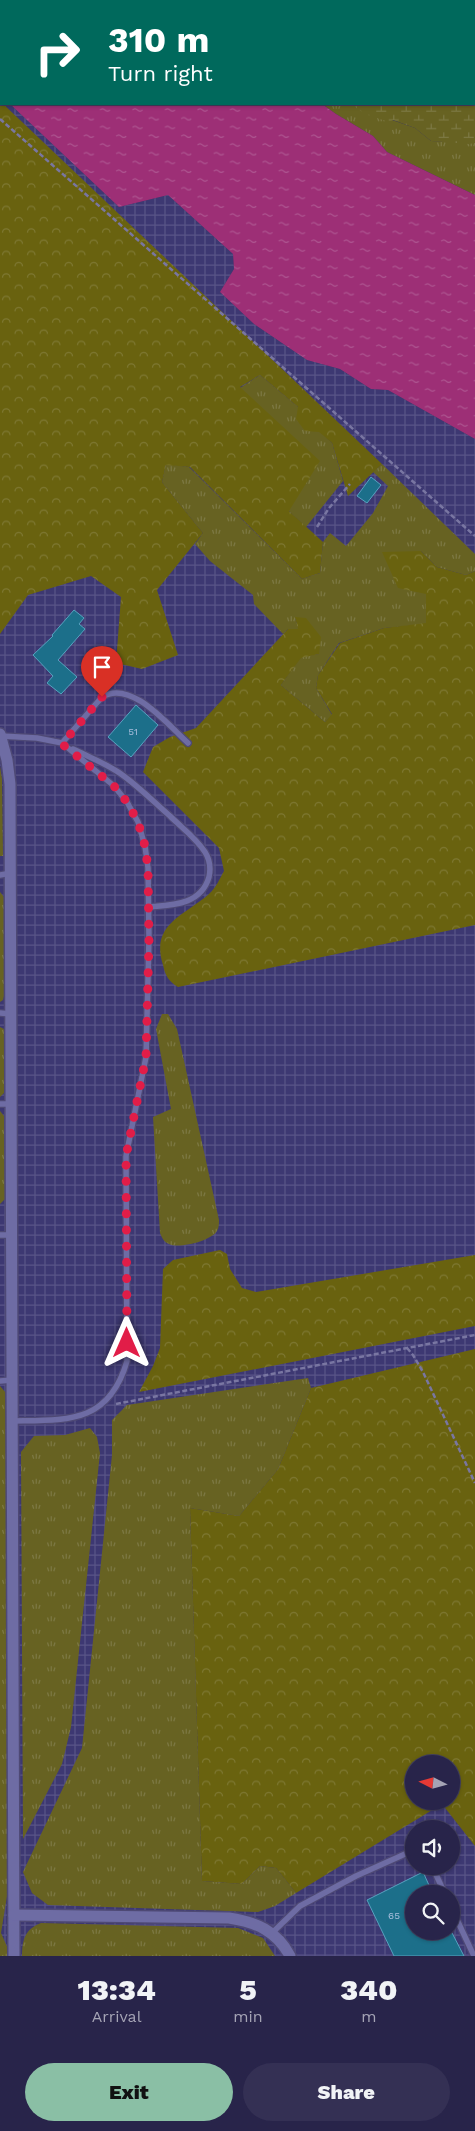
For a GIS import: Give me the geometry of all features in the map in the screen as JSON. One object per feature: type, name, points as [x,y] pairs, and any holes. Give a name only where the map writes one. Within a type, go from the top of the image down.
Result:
[{"type":"street","points":[[0,735],[7,760],[10,784],[5,874],[6,1014],[12,1104],[14,1956]]},
{"type":"street","points":[[14,1915],[229,1918],[254,1923],[272,1933],[290,1956]]},
{"type":"lane","points":[[62,744],[102,697],[110,692],[124,693],[144,703],[188,743]]},
{"type":"lane","points":[[0,735],[37,738],[62,744],[120,773],[192,837],[207,855],[210,870],[208,881],[200,893],[191,900],[177,905],[149,907]]},
{"type":"lane","points":[[12,1421],[73,1418],[97,1407],[112,1394],[121,1380],[127,1361],[126,1156],[146,1057],[149,907],[145,846],[138,822],[127,802],[114,786],[62,744]]},
{"type":"lane","points":[[0,1104],[12,1104]]},
{"type":"lane","points":[[0,1235],[12,1235]]},
{"type":"lane","points":[[0,1381],[12,1380]]},
{"type":"lane","points":[[272,1933],[300,1906],[356,1876],[405,1854]]},
{"type":"lane","points":[[460,1926],[474,1956]]},
{"type":"path","points":[[0,119],[475,536]]},
{"type":"path","points":[[317,528],[329,508],[350,484]]},
{"type":"path","points":[[97,1407],[475,1335]]},
{"type":"path","points":[[407,1348],[420,1366],[475,1483]]},
{"type":"shaded area","points":[[0,105],[11,105],[119,207],[168,195],[233,254],[234,269],[220,292],[254,324],[307,360],[340,369],[371,389],[388,390],[475,439],[475,1956],[0,1956]]},
{"type":"green space","points":[[0,105],[4,105],[382,464],[348,496],[332,443],[319,432],[305,431],[296,419],[298,407],[260,375],[240,387],[320,461],[289,511],[323,542],[320,573],[302,579],[190,467],[166,465],[162,482],[203,533],[157,590],[178,655],[142,669],[116,663],[121,597],[91,576],[28,595],[0,634]]},
{"type":"green space","points":[[323,105],[355,105],[355,107],[415,128],[431,141],[475,143],[475,195],[387,152],[373,136]]},
{"type":"green space","points":[[355,105],[400,105],[475,105],[475,143],[431,141],[415,128],[393,120],[389,122],[365,114]]},
{"type":"green space","points":[[260,375],[298,407],[332,443],[343,481],[306,527],[289,511],[240,388]]},
{"type":"green space","points":[[166,464],[189,467],[302,579],[320,573],[323,542],[330,533],[346,546],[373,513],[388,486],[373,472],[382,464],[475,554],[475,571],[466,575],[437,567],[421,551],[426,594],[426,624],[384,628],[339,643],[318,675],[316,688],[332,715],[325,722],[281,685],[301,657],[319,654],[295,618],[299,630],[288,629],[283,634],[254,604],[253,595],[210,561],[195,544],[203,533],[162,482]]},
{"type":"green space","points":[[421,551],[437,567],[466,575],[475,571],[475,925],[178,987],[168,978],[165,972],[160,951],[161,940],[165,930],[172,922],[211,892],[224,871],[219,848],[143,772],[153,747],[170,737],[196,728],[288,629],[298,629],[295,617],[306,618],[321,637],[319,654],[301,658],[281,685],[325,722],[332,714],[316,688],[318,675],[340,643],[384,628],[426,623],[426,594],[398,588],[382,552]]},
{"type":"green space","points":[[0,766],[2,779],[3,856],[0,856]]},
{"type":"green space","points":[[0,892],[4,897],[4,996],[0,1002]]},
{"type":"green space","points":[[162,1014],[168,1014],[177,1029],[219,1220],[218,1230],[214,1235],[187,1245],[167,1243],[163,1240],[160,1233],[153,1117],[171,1109],[156,1029]]},
{"type":"green space","points":[[0,1027],[4,1029],[4,1093],[0,1097]]},
{"type":"green space","points":[[0,1111],[4,1116],[5,1199],[0,1204]]},
{"type":"green space","points":[[220,1250],[227,1254],[230,1269],[242,1288],[256,1292],[475,1255],[475,1326],[139,1392],[160,1348],[163,1269],[173,1260]]},
{"type":"green space","points":[[475,1349],[475,1846],[460,1827],[460,1820],[455,1820],[447,1810],[460,1810],[460,1755],[405,1755],[405,1810],[432,1810],[416,1820],[405,1820],[405,1827],[296,1893],[276,1868],[260,1866],[242,1884],[202,1881],[190,1508],[239,1516],[278,1469],[311,1388]]},
{"type":"green space","points":[[308,1378],[311,1388],[278,1469],[239,1516],[190,1508],[202,1881],[242,1884],[260,1866],[276,1868],[296,1893],[275,1906],[258,1912],[48,1905],[32,1893],[23,1872],[82,1748],[112,1455],[112,1420],[127,1405]]},
{"type":"green space","points":[[0,1386],[6,1393],[8,1890],[1,1933],[9,1951],[9,1956],[0,1956]]},
{"type":"green space","points":[[90,1428],[97,1437],[100,1453],[71,1727],[62,1764],[23,1839],[21,1452],[34,1436],[65,1435]]},
{"type":"green space","points":[[41,1923],[238,1928],[263,1938],[275,1956],[22,1956],[23,1945],[28,1932],[31,1928]]},
{"type":"water","points":[[11,105],[323,105],[373,136],[387,152],[475,195],[475,439],[388,390],[371,389],[340,369],[307,360],[254,324],[220,292],[234,269],[233,254],[168,195],[119,207]]},
{"type":"building","points":[[371,477],[381,485],[367,503],[357,496]]},
{"type":"building","points":[[74,610],[84,618],[79,624],[85,629],[58,660],[77,677],[61,694],[47,683],[53,676],[33,655],[53,636]]},
{"type":"building","points":[[136,705],[158,725],[131,757],[108,737]]},
{"type":"building","points":[[417,1875],[424,1875],[429,1885],[405,1885],[405,1940],[456,1940],[464,1956],[394,1956],[367,1900]]},
{"type":"route","points":[[102,697],[62,744],[114,786],[127,802],[138,822],[145,846],[148,868],[149,940],[146,1057],[126,1156],[127,1343]]}]
